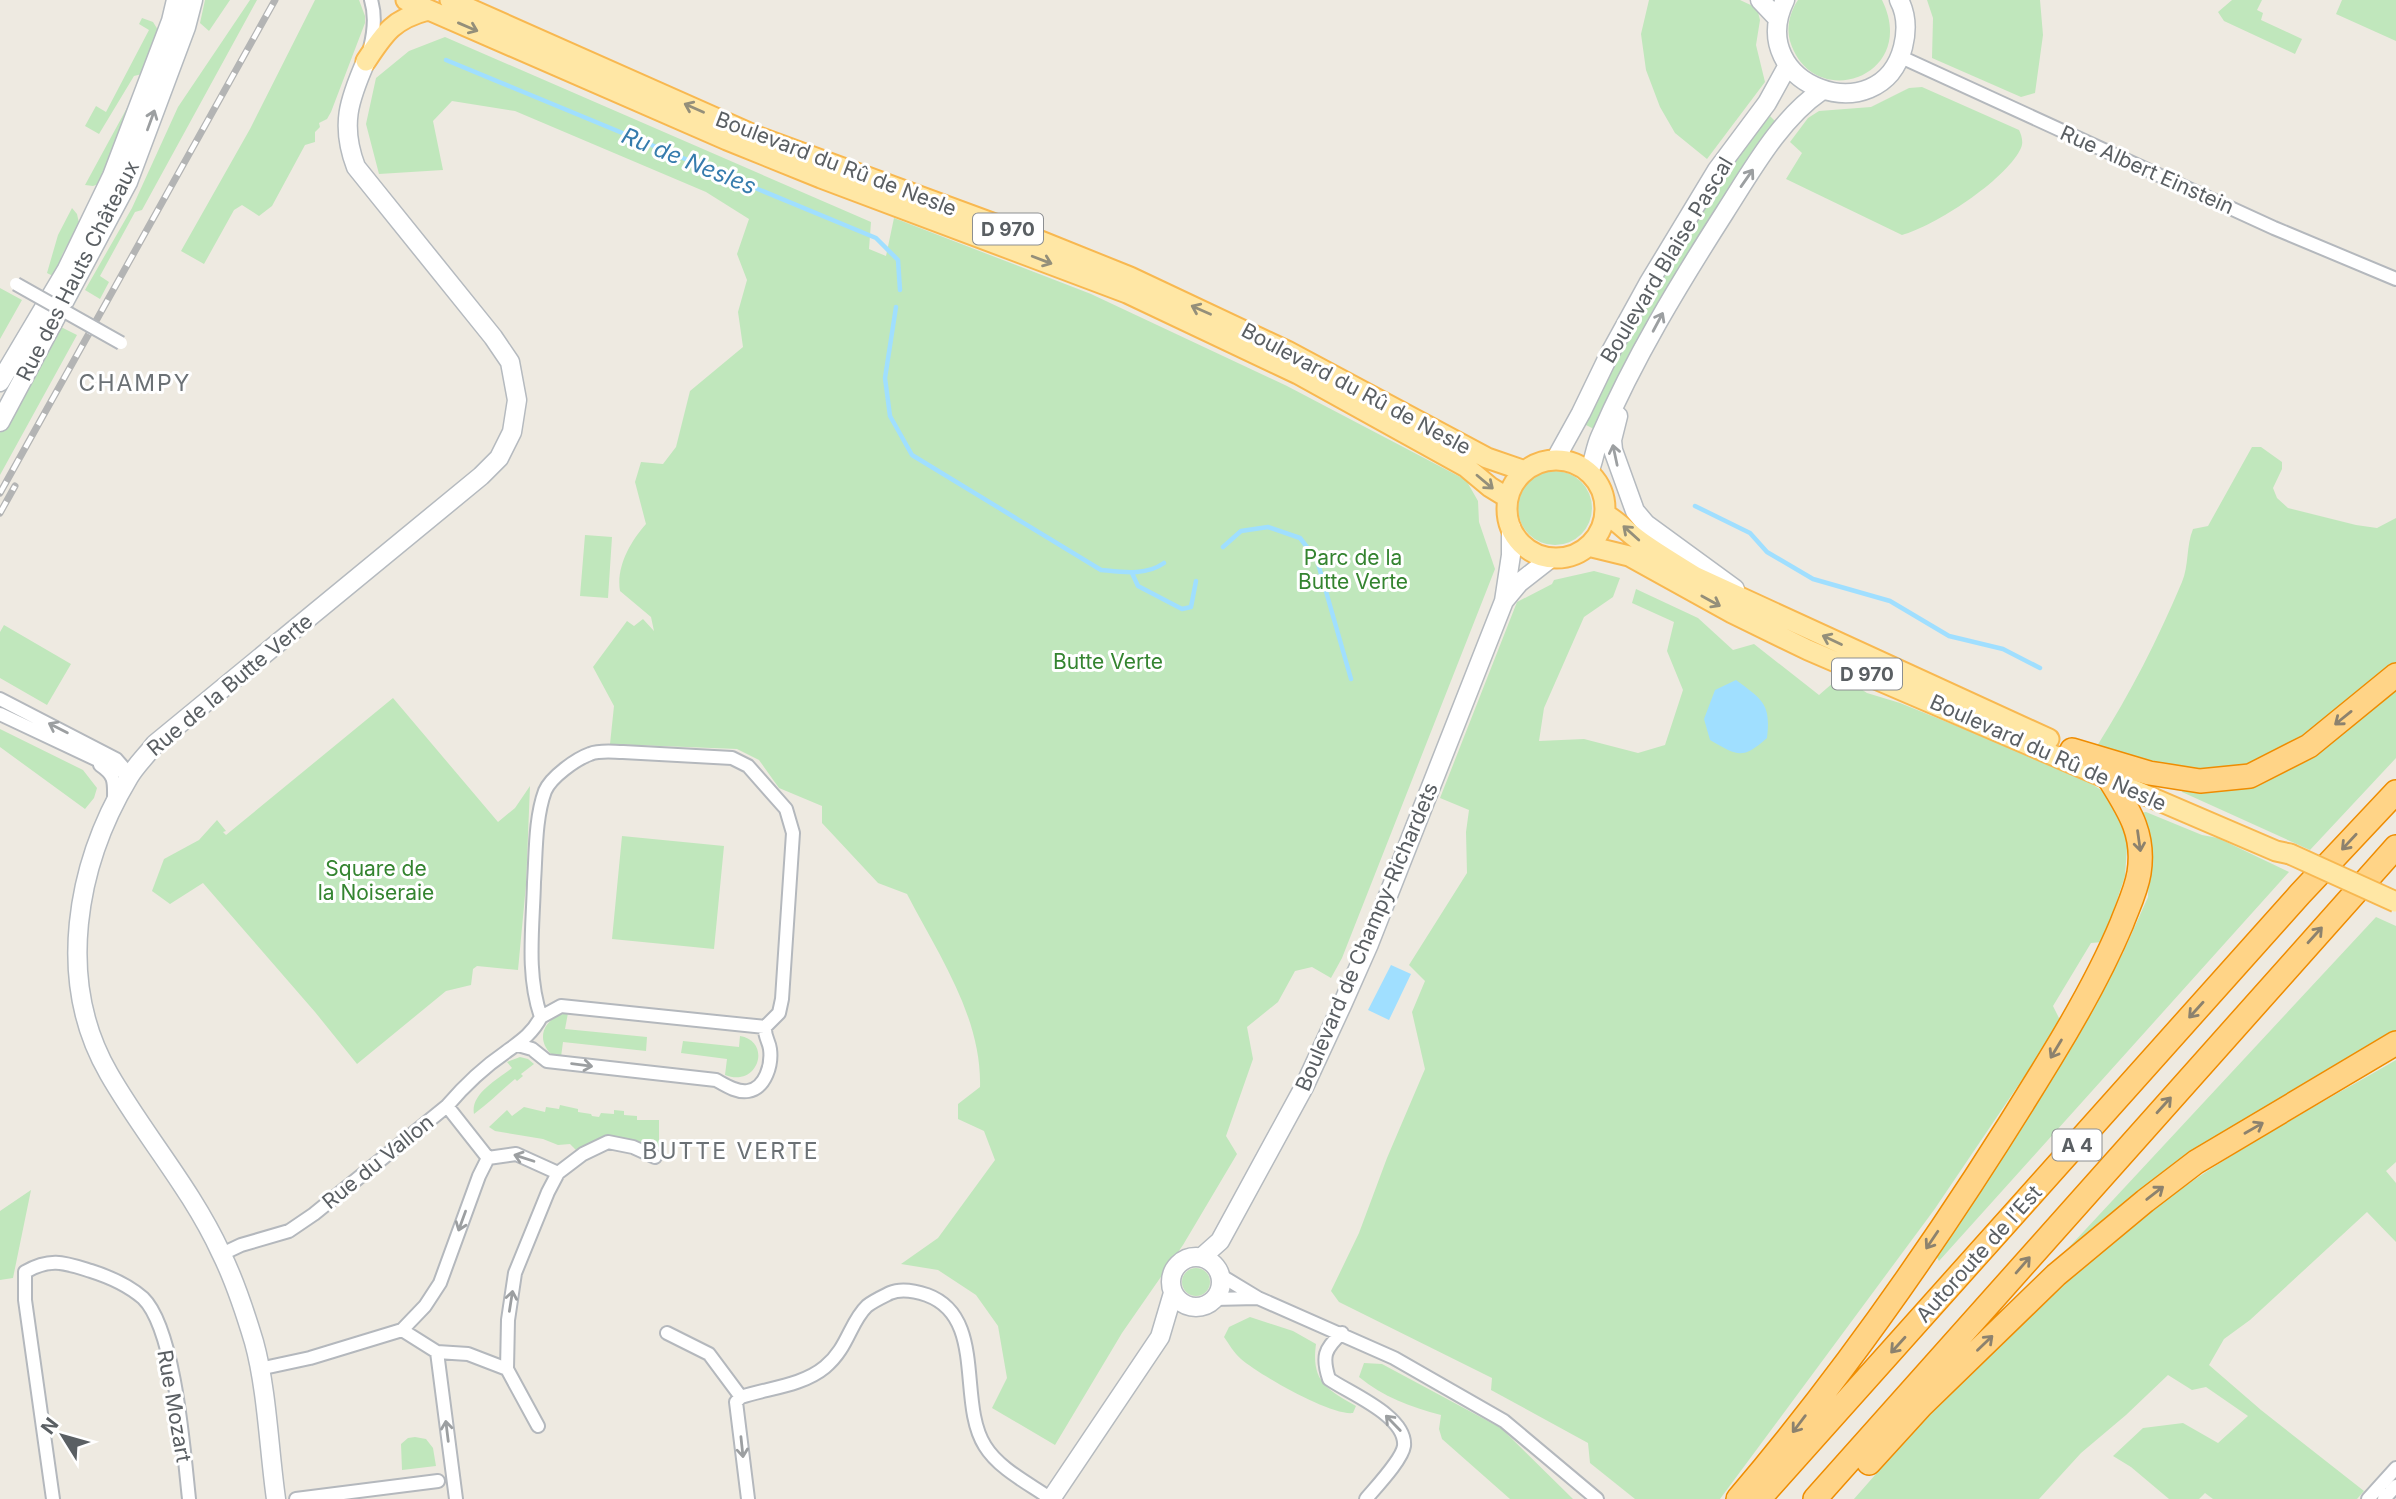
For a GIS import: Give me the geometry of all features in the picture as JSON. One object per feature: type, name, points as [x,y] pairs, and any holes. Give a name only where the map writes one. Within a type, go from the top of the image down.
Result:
[{"type":"highway","points":[[2072,750],[2149,773],[2200,781],[2250,776],[2309,746],[2396,675]]},
{"type":"highway","points":[[1738,1499],[1781,1448],[1890,1300],[2026,1098],[2092,990],[2115,942],[2139,876],[2139,833],[2110,780]]},
{"type":"highway","name":"Autoroute de l’Est","points":[[1759,1499],[2300,894],[2396,792]]},
{"type":"highway","name":"Autoroute de l’Est","points":[[1815,1499],[2396,847]]},
{"type":"highway","points":[[1836,1499],[1921,1406],[2090,1245],[2196,1162],[2396,1043]]},
{"type":"main road","points":[[406,0],[774,159],[1127,293],[1298,374],[1466,467],[1508,498]]},
{"type":"main road","name":"Boulevard du Rû de Nesle","points":[[450,0],[756,136],[1038,240],[1130,278],[1287,351],[1486,457],[1525,471]]},
{"type":"main road","points":[[366,61],[394,24],[412,14],[428,10]]},
{"type":"main road","points":[[1555,460],[1572,462],[1589,472],[1602,491],[1605,514],[1599,533],[1588,546],[1566,557],[1550,558],[1523,545],[1511,527],[1507,514],[1508,498],[1515,482],[1525,471],[1537,464],[1555,460]]},
{"type":"main road","name":"D 970","points":[[1605,514],[1696,577],[2072,750],[2087,760],[2278,844],[2290,853]]},
{"type":"main road","name":"Boulevard du Rû de Nesle","points":[[1588,546],[1629,556],[1732,613],[1808,650],[2276,852],[2290,853],[2396,902]]},
{"type":"street","name":"Rue des Hauts Châteaux","points":[[0,382],[67,269],[113,176],[171,21],[176,0]]},
{"type":"street","name":"Rue des Hauts Châteaux","points":[[0,422],[128,182],[186,27],[192,0]]},
{"type":"street","name":"Rue de la Butte Verte","points":[[276,1499],[254,1343],[222,1254],[192,1198],[108,1073],[96,1048],[81,990],[78,932],[88,867],[102,829],[130,775],[155,744],[481,476],[499,458],[512,432],[517,400],[505,352],[356,167],[349,144],[347,117],[373,34],[371,0]]},
{"type":"street","points":[[1760,0],[1778,19]]},
{"type":"street","points":[[1785,0],[1778,19],[1779,42],[1788,65],[1803,81],[1821,91],[1844,94],[1867,89],[1887,76],[1900,57],[1906,21],[1899,0]]},
{"type":"street","name":"Rue Albert Einstein","points":[[1900,57],[2274,228],[2396,279]]},
{"type":"street","name":"Boulevard Blaise Pascal","points":[[1555,460],[1648,284],[1717,170],[1767,103],[1788,65]]},
{"type":"street","name":"Boulevard Blaise Pascal","points":[[1589,472],[1600,435],[1662,314],[1743,183],[1789,120],[1809,99],[1821,91]]},
{"type":"street","points":[[16,284],[121,343]]},
{"type":"street","points":[[1637,362],[1612,440],[1615,460],[1635,511],[1646,524],[1758,606]]},
{"type":"street","name":"Boulevard de Champy-Richardets","points":[[1160,1337],[1173,1293],[1171,1277],[1185,1258],[1212,1265],[1220,1241],[1304,1087],[1342,1005],[1374,931],[1504,601],[1511,555],[1511,527]]},
{"type":"street","name":"Boulevard de Champy-Richardets","points":[[1504,601],[1519,583],[1550,558]]},
{"type":"street","points":[[0,699],[116,759],[130,775]]},
{"type":"street","points":[[0,714],[130,775]]},
{"type":"street","points":[[116,759],[140,758],[155,744]]},
{"type":"street","points":[[518,1045],[532,1049],[547,1061],[716,1080],[729,1088],[748,1091],[762,1082],[767,1074],[770,1048],[764,1034],[765,1027],[779,1013],[782,999],[793,833],[786,809],[748,766],[732,758],[623,752],[592,753],[557,777],[546,790],[537,831],[531,965],[535,1000],[541,1017],[561,1006],[765,1027]]},
{"type":"street","points":[[89,756],[110,772],[114,783],[113,807]]},
{"type":"street","name":"Rue du Vallon","points":[[222,1254],[241,1245],[289,1231],[314,1214],[518,1045],[533,1031],[541,1017]]},
{"type":"street","points":[[447,1106],[488,1158]]},
{"type":"street","points":[[538,1426],[507,1369],[508,1320],[515,1273],[558,1173],[583,1154],[608,1142],[633,1147],[655,1157]]},
{"type":"street","points":[[488,1158],[516,1154],[558,1173]]},
{"type":"street","points":[[259,1369],[310,1358],[402,1330],[425,1306],[440,1283],[488,1158]]},
{"type":"street","name":"Rue Mozart","points":[[53,1499],[25,1300],[25,1272],[38,1264],[53,1261],[104,1275],[124,1284],[145,1300],[158,1323],[172,1373],[189,1499]]},
{"type":"street","points":[[1212,1265],[1221,1284],[1214,1299],[1258,1298]]},
{"type":"street","points":[[1212,1265],[1258,1298],[1394,1358],[1504,1422],[1597,1499]]},
{"type":"street","points":[[748,1499],[736,1402],[741,1397],[800,1380],[824,1368],[842,1349],[867,1306],[893,1292],[914,1291],[937,1300],[959,1324],[964,1337],[976,1423],[985,1446],[1003,1465],[1051,1499]]},
{"type":"street","points":[[1173,1293],[1181,1303],[1193,1307]]},
{"type":"street","name":"Boulevard de Champy-Richardets","points":[[1051,1499],[1160,1337],[1193,1307],[1208,1304],[1214,1299]]},
{"type":"street","points":[[402,1330],[437,1352],[468,1354],[507,1369]]},
{"type":"street","points":[[667,1333],[709,1354],[741,1397]]},
{"type":"street","points":[[1342,1333],[1329,1344],[1324,1362],[1329,1379],[1374,1405],[1399,1427],[1403,1436],[1404,1448],[1366,1499]]},
{"type":"street","points":[[437,1352],[456,1499]]},
{"type":"street","points":[[2368,1499],[2396,1468]]},
{"type":"street","points":[[296,1499],[438,1481]]},
{"type":"street","points":[[2384,1499],[2396,1486]]},
{"type":"green space","points":[[205,0],[230,0],[209,31],[200,23]]},
{"type":"green space","points":[[250,0],[257,0],[142,210],[135,212],[100,276],[109,282],[100,299],[85,290],[132,208],[178,107]]},
{"type":"green space","points":[[315,0],[359,0],[365,16],[365,23],[331,112],[327,119],[319,123],[315,142],[305,145],[272,206],[259,216],[242,205],[234,210],[204,264],[181,251],[250,129]]},
{"type":"green space","points":[[1649,0],[1740,0],[1757,8],[1760,20],[1756,45],[1765,82],[1707,159],[1675,133],[1660,107],[1646,70],[1641,34]]},
{"type":"green space","points":[[1798,0],[1882,0],[1890,27],[1887,49],[1875,66],[1858,77],[1839,80],[1819,76],[1802,63],[1790,41],[1788,30]]},
{"type":"green space","points":[[1927,0],[2040,0],[2043,35],[2035,93],[2021,97],[1932,58],[1933,18]]},
{"type":"green space","points":[[2232,0],[2262,0],[2257,10],[2263,13],[2261,20],[2302,39],[2295,54],[2224,21],[2218,12]]},
{"type":"green space","points":[[2342,0],[2396,0],[2396,41],[2336,14]]},
{"type":"green space","points":[[142,18],[153,22],[158,30],[142,74],[134,76],[99,134],[85,126],[96,106],[106,112],[149,30],[139,24]]},
{"type":"green space","name":"Parc de la Butte Verte","points":[[445,37],[871,222],[869,249],[886,256],[894,218],[1091,294],[1287,386],[1466,480],[1478,501],[1479,522],[1495,569],[1342,958],[1331,978],[1312,967],[1295,971],[1278,1002],[1247,1027],[1253,1059],[1226,1136],[1237,1154],[1183,1245],[1122,1333],[1055,1445],[992,1408],[1007,1378],[998,1326],[976,1295],[938,1270],[901,1264],[938,1238],[995,1160],[984,1131],[958,1119],[958,1104],[980,1087],[974,1036],[956,987],[907,894],[878,883],[822,823],[822,806],[779,788],[759,760],[737,749],[610,744],[614,706],[593,667],[627,621],[634,626],[643,619],[654,631],[651,617],[620,591],[622,564],[646,524],[635,482],[641,462],[663,464],[676,447],[690,391],[743,347],[738,312],[747,280],[737,254],[749,219],[706,192],[515,111],[452,101],[433,121],[443,170],[379,174],[366,124],[376,78],[409,51]]},
{"type":"green space","points":[[1922,87],[2020,132],[2022,145],[2012,162],[1967,201],[1932,222],[1902,235],[1786,179],[1802,153],[1790,142],[1808,118],[1819,111],[1871,107],[1909,88]]},
{"type":"green space","points":[[134,95],[101,183],[85,185]]},
{"type":"green space","points":[[1768,114],[1778,124],[1596,430],[1584,424],[1629,331],[1716,187]]},
{"type":"green space","points":[[72,208],[79,223],[62,255],[57,278],[47,273],[58,235]]},
{"type":"green space","points":[[0,288],[22,300],[0,339]]},
{"type":"green space","points":[[59,326],[77,335],[0,475],[0,433]]},
{"type":"green space","points":[[2252,447],[2261,447],[2282,462],[2282,469],[2273,488],[2277,498],[2288,508],[2377,528],[2396,518],[2396,666],[2321,727],[2249,765],[2213,771],[2163,767],[2097,746],[2132,686],[2173,603],[2184,576],[2193,529],[2208,526]]},
{"type":"green space","points":[[1555,471],[1576,477],[1586,487],[1592,508],[1586,529],[1576,539],[1555,545],[1534,539],[1524,529],[1518,508],[1524,487],[1534,477]]},
{"type":"green space","points":[[585,535],[612,537],[608,598],[580,596]]},
{"type":"green space","points":[[1594,571],[1620,578],[1613,597],[1584,617],[1544,708],[1539,741],[1584,739],[1638,753],[1665,745],[1683,690],[1667,651],[1674,622],[1632,603],[1636,589],[1698,618],[1733,650],[1754,644],[1819,695],[1841,676],[1867,693],[1900,703],[2078,775],[2115,799],[2128,834],[2125,876],[2103,942],[2091,943],[2053,1006],[2061,1022],[1934,1210],[1720,1499],[1635,1499],[1590,1463],[1588,1443],[1491,1390],[1492,1378],[1339,1302],[1331,1291],[1359,1233],[1425,1069],[1412,1012],[1425,981],[1409,965],[1467,873],[1466,832],[1469,810],[1440,798],[1517,602],[1552,584],[1554,580]]},
{"type":"green space","points":[[4,625],[71,664],[47,705],[0,678],[0,632]]},
{"type":"green space","points":[[2396,690],[2396,758],[2310,850],[2182,792],[2183,788],[2326,746]]},
{"type":"green space","name":"Square de la Noiseraie","points":[[393,698],[498,822],[515,808],[530,786],[526,885],[518,970],[477,966],[473,969],[471,985],[446,991],[357,1064],[203,883],[170,904],[152,891],[164,859],[199,840],[217,820],[226,835]]},
{"type":"green space","points":[[0,729],[83,770],[97,788],[94,798],[85,809],[0,747]]},
{"type":"green space","points":[[2146,812],[2202,835],[2218,838],[2289,872],[1939,1261],[1934,1252],[2067,1055],[2123,953],[2148,897],[2149,873],[2140,813]]},
{"type":"green space","points":[[622,836],[724,846],[714,949],[612,939]]},
{"type":"green space","points":[[2376,917],[2396,926],[2396,1033],[2059,1258]]},
{"type":"green space","points":[[568,1013],[565,1029],[647,1037],[646,1051],[563,1042],[561,1057],[551,1054],[543,1041],[545,1028],[554,1018]]},
{"type":"green space","points":[[740,1036],[756,1046],[758,1054],[753,1070],[746,1075],[725,1075],[727,1059],[681,1053],[683,1041],[739,1047]]},
{"type":"green space","points":[[520,1057],[534,1064],[521,1074],[523,1076],[517,1081],[515,1079],[474,1114],[476,1100],[493,1082],[512,1068],[507,1062]]},
{"type":"green space","points":[[2396,1060],[2396,1162],[2386,1171],[2396,1183],[2396,1242],[2367,1212],[2250,1320],[2224,1339],[2209,1365],[2261,1410],[2364,1491],[2357,1499],[2213,1499],[2205,1493],[2199,1499],[2169,1499],[2131,1467],[2113,1456],[2143,1428],[2183,1423],[2218,1443],[2248,1416],[2206,1387],[2192,1390],[2168,1375],[2081,1453],[2039,1499],[1854,1499],[1963,1379],[2079,1267],[2164,1201],[2220,1163]]},
{"type":"green space","points":[[560,1105],[592,1116],[599,1117],[601,1113],[614,1114],[614,1110],[624,1111],[624,1115],[637,1116],[637,1120],[659,1120],[659,1147],[609,1139],[576,1150],[570,1144],[558,1145],[543,1139],[495,1131],[489,1127],[507,1110],[512,1116],[524,1107],[545,1112],[546,1107],[559,1109]]},
{"type":"green space","points":[[31,1190],[13,1278],[0,1280],[0,1211]]},
{"type":"green space","points":[[1196,1268],[1206,1272],[1210,1282],[1206,1292],[1196,1296],[1186,1292],[1182,1282],[1186,1272]]},
{"type":"green space","points":[[1250,1317],[1293,1331],[1316,1344],[1315,1357],[1319,1375],[1329,1389],[1356,1406],[1353,1413],[1312,1401],[1241,1359],[1224,1337],[1229,1327]]},
{"type":"green space","points":[[1364,1363],[1382,1364],[1501,1428],[1573,1499],[1510,1499],[1442,1439],[1439,1429],[1441,1415],[1398,1400],[1368,1384],[1359,1377]]},
{"type":"green space","points":[[408,1438],[426,1439],[433,1448],[436,1466],[402,1470],[401,1444]]},
{"type":"water","points":[[1736,680],[1759,698],[1768,717],[1767,738],[1745,753],[1727,750],[1710,740],[1704,719],[1715,690]]},
{"type":"water","points":[[1391,965],[1411,974],[1389,1020],[1368,1010]]},
{"type":"waterway","name":"Ru de Nesles","points":[[446,60],[876,238],[898,260],[900,290]]},
{"type":"waterway","name":"Ru de Nesles","points":[[896,307],[885,378],[890,416],[912,455],[1101,570],[1142,571],[1164,563]]},
{"type":"waterway","points":[[1695,506],[1750,533],[1767,552],[1813,579],[1890,601],[1949,636],[2003,649],[2040,668]]},
{"type":"waterway","name":"Ru de Nesles","points":[[1223,547],[1241,531],[1268,527],[1300,538],[1317,560],[1351,679]]},
{"type":"waterway","name":"Ru de Nesles","points":[[1132,573],[1138,586],[1182,609],[1191,607],[1196,581]]},
{"type":"railway","points":[[0,493],[275,0]]},
{"type":"railway","points":[[0,513],[15,486]]},
{"type":"district","name":"CHAMPY","points":[[135,383]]},
{"type":"district","name":"BUTTE VERTE","points":[[731,1151]]},
{"type":"park label","name":"Butte Verte","points":[[1108,662]]}]
